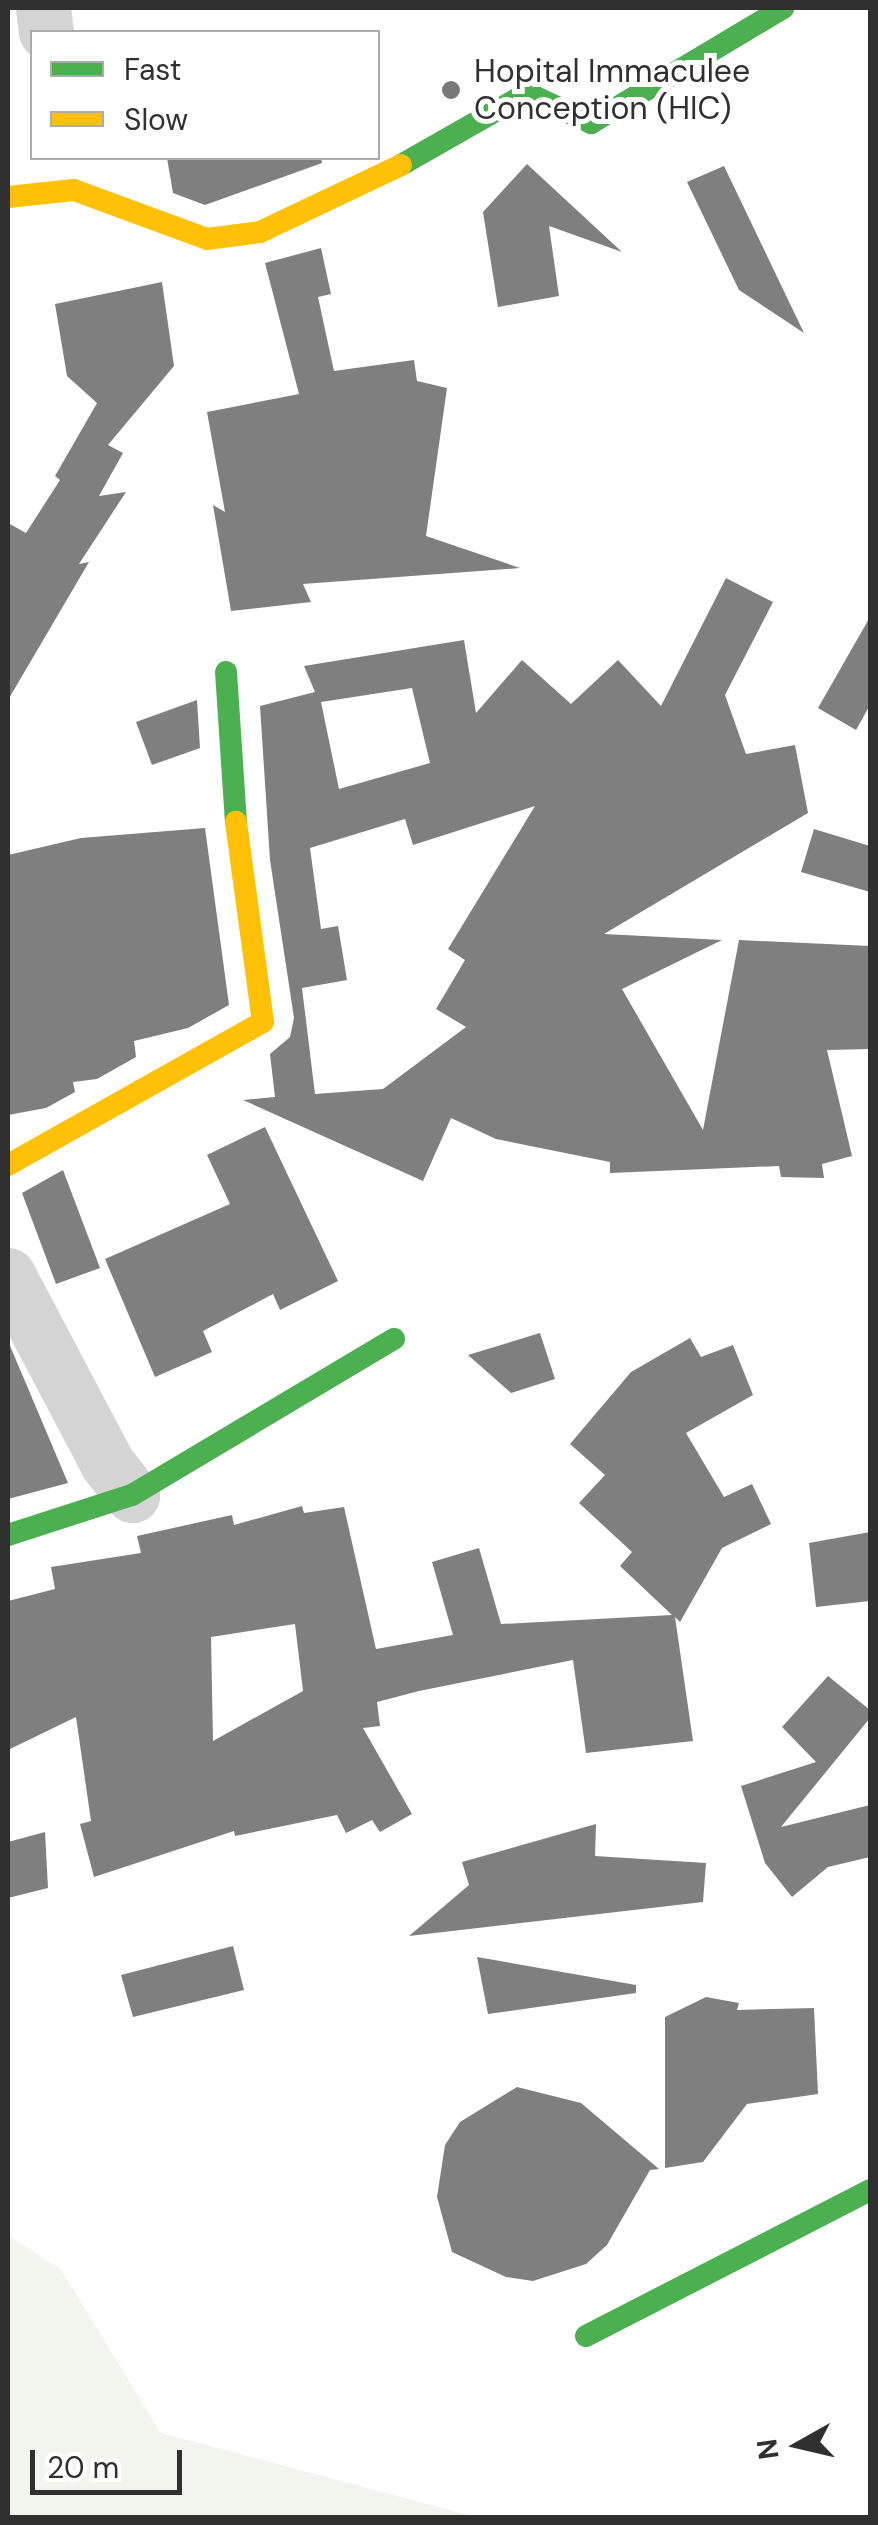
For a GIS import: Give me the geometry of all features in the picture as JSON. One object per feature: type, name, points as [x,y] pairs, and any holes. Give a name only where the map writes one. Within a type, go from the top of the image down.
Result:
[{"type":"street","points":[[8,196],[71,174],[207,239],[260,232],[388,173],[527,94],[591,123],[782,8]]},
{"type":"street","points":[[8,1165],[263,1022],[239,863],[226,672]]},
{"type":"street","points":[[8,1276],[107,1464],[132,1494]]},
{"type":"street","points":[[8,1535],[132,1494],[394,1340]]},
{"type":"street","points":[[586,2336],[870,2190]]},
{"type":"shaded area","points":[[8,2235],[62,2271],[161,2433],[476,2517],[8,2517]]},
{"type":"building","points":[[167,160],[321,160],[322,163],[205,205],[173,193]]},
{"type":"building","points":[[527,164],[622,252],[549,226],[559,296],[498,307],[483,212]]},
{"type":"building","points":[[724,166],[804,333],[739,290],[687,182]]},
{"type":"building","points":[[321,248],[331,294],[318,297],[334,371],[414,360],[417,381],[447,388],[426,536],[520,568],[303,584],[311,602],[231,611],[213,505],[225,512],[207,412],[299,394],[265,263]]},
{"type":"building","points":[[162,282],[174,366],[108,445],[123,453],[99,496],[126,492],[79,564],[89,562],[8,700],[8,523],[26,533],[60,480],[55,476],[97,403],[67,376],[55,304]]},
{"type":"building","points":[[726,578],[773,602],[725,695],[746,754],[795,745],[808,813],[604,934],[722,940],[622,989],[703,1130],[739,940],[870,946],[870,1049],[827,1050],[852,1156],[822,1164],[824,1178],[781,1177],[779,1166],[610,1173],[610,1162],[496,1139],[451,1118],[423,1181],[243,1100],[275,1097],[270,1054],[290,1037],[294,1018],[270,860],[260,706],[315,692],[304,666],[464,640],[476,713],[522,660],[571,704],[618,660],[661,706]],"holes":[[[412,688],[430,763],[339,789],[321,702]],[[535,806],[448,949],[465,960],[436,1009],[466,1027],[383,1089],[315,1094],[302,988],[347,980],[338,926],[321,929],[310,848],[405,819],[413,845]]]},
{"type":"building","points":[[870,617],[870,705],[856,730],[818,708]]},
{"type":"building","points":[[197,700],[200,748],[152,765],[136,722]]},
{"type":"building","points":[[205,828],[229,1005],[188,1028],[134,1041],[136,1057],[97,1079],[73,1082],[75,1092],[46,1108],[8,1115],[8,855],[81,838]]},
{"type":"building","points":[[814,829],[870,846],[870,892],[801,872]]},
{"type":"building","points":[[265,1127],[338,1281],[280,1310],[273,1294],[203,1331],[212,1352],[155,1377],[105,1259],[230,1204],[207,1155]]},
{"type":"building","points":[[63,1170],[100,1268],[56,1284],[22,1193]]},
{"type":"building","points":[[540,1333],[555,1379],[511,1393],[468,1355]]},
{"type":"building","points":[[690,1338],[701,1357],[733,1345],[753,1395],[686,1433],[724,1497],[752,1484],[771,1524],[722,1548],[680,1622],[675,1617],[693,1741],[586,1753],[573,1660],[419,1691],[377,1702],[380,1726],[363,1728],[412,1814],[380,1832],[372,1820],[346,1833],[337,1815],[235,1836],[234,1831],[94,1877],[80,1824],[91,1821],[76,1717],[8,1750],[8,1601],[55,1589],[51,1567],[141,1553],[137,1536],[232,1515],[234,1525],[302,1506],[304,1513],[344,1507],[376,1649],[453,1635],[432,1562],[479,1548],[501,1624],[672,1615],[620,1566],[632,1552],[579,1503],[605,1475],[570,1444],[631,1372]],"holes":[[[295,1624],[303,1691],[213,1741],[211,1637]]]},
{"type":"building","points":[[8,1341],[68,1483],[8,1499]]},
{"type":"building","points":[[870,1532],[870,1601],[816,1607],[809,1543]]},
{"type":"building","points":[[828,1676],[870,1710],[870,1718],[781,1827],[870,1805],[870,1857],[828,1867],[792,1897],[765,1863],[741,1786],[816,1762],[782,1727]]},
{"type":"building","points":[[596,1824],[595,1856],[706,1863],[703,1902],[409,1936],[469,1885],[462,1862]]},
{"type":"building","points":[[45,1832],[48,1888],[8,1898],[8,1842]]},
{"type":"building","points":[[233,1946],[244,1990],[133,2017],[121,1975]]},
{"type":"building","points":[[477,1957],[636,1985],[636,1993],[488,2014]]},
{"type":"building","points":[[706,1997],[739,2003],[737,2010],[814,2008],[818,2094],[747,2104],[703,2162],[665,2168],[665,2017]]},
{"type":"building","points":[[517,2087],[581,2103],[659,2169],[650,2170],[607,2245],[586,2264],[533,2281],[506,2277],[452,2252],[437,2197],[445,2145],[460,2122]]},
{"type":"traffic: fast","points":[[401,165],[527,93],[591,123],[783,8]]},
{"type":"traffic: fast","points":[[226,672],[236,822]]},
{"type":"traffic: fast","points":[[8,1535],[132,1495],[394,1339]]},
{"type":"traffic: fast","points":[[586,2336],[870,2190]]},
{"type":"traffic: slow","points":[[8,197],[74,190],[207,239],[260,232],[401,165]]},
{"type":"traffic: slow","points":[[8,1165],[263,1022],[236,822]]},
{"type":"place","name":"Hopital Immaculee Conception (HIC)","points":[[451,90]]}]
